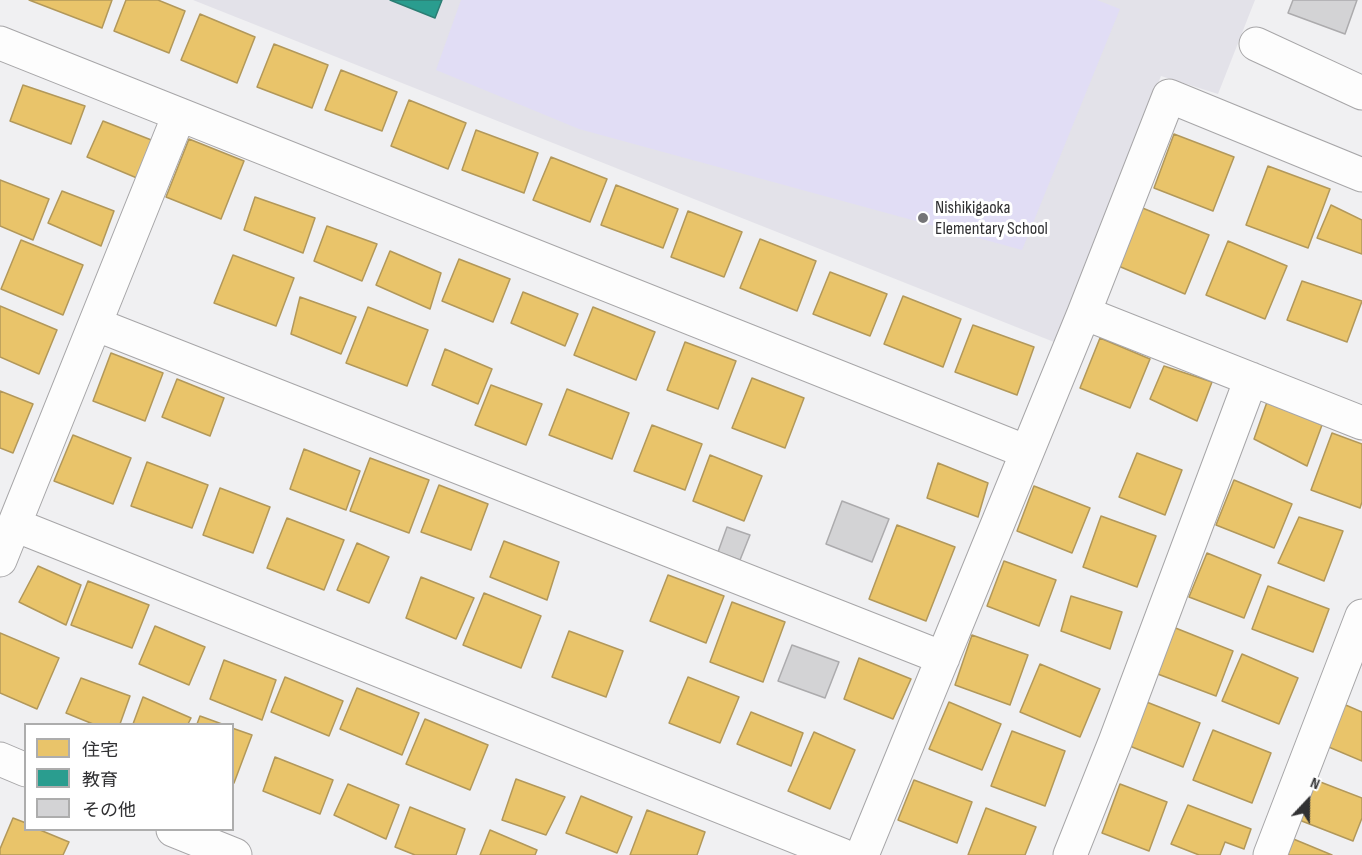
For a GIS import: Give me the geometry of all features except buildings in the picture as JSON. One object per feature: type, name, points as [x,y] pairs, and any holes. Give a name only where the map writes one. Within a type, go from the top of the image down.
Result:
[{"type":"street","points":[[0,43],[1027,452]]},
{"type":"street","points":[[1256,44],[1362,93]]},
{"type":"street","points":[[862,855],[1084,313],[1169,96],[1362,175]]},
{"type":"street","points":[[0,560],[178,115]]},
{"type":"street","points":[[1084,313],[1362,423]]},
{"type":"street","points":[[95,324],[943,658]]},
{"type":"street","points":[[1070,855],[1251,379]]},
{"type":"street","points":[[15,525],[842,855]]},
{"type":"street","points":[[1270,855],[1362,616]]},
{"type":"street","points":[[0,759],[24,769]]},
{"type":"street","points":[[176,831],[236,855]]},
{"type":"shaded area","name":"Nishikigaoka Elementary School","points":[[193,0],[1255,0],[1218,94],[1161,76],[1054,342]]},
{"type":"shaded area","name":"Nishikigaoka Elementary School","points":[[461,0],[1097,0],[1120,9],[1022,250],[579,129],[436,70]]},
{"type":"place","name":"Nishikigaoka Elementary School","points":[[923,218]]}]
